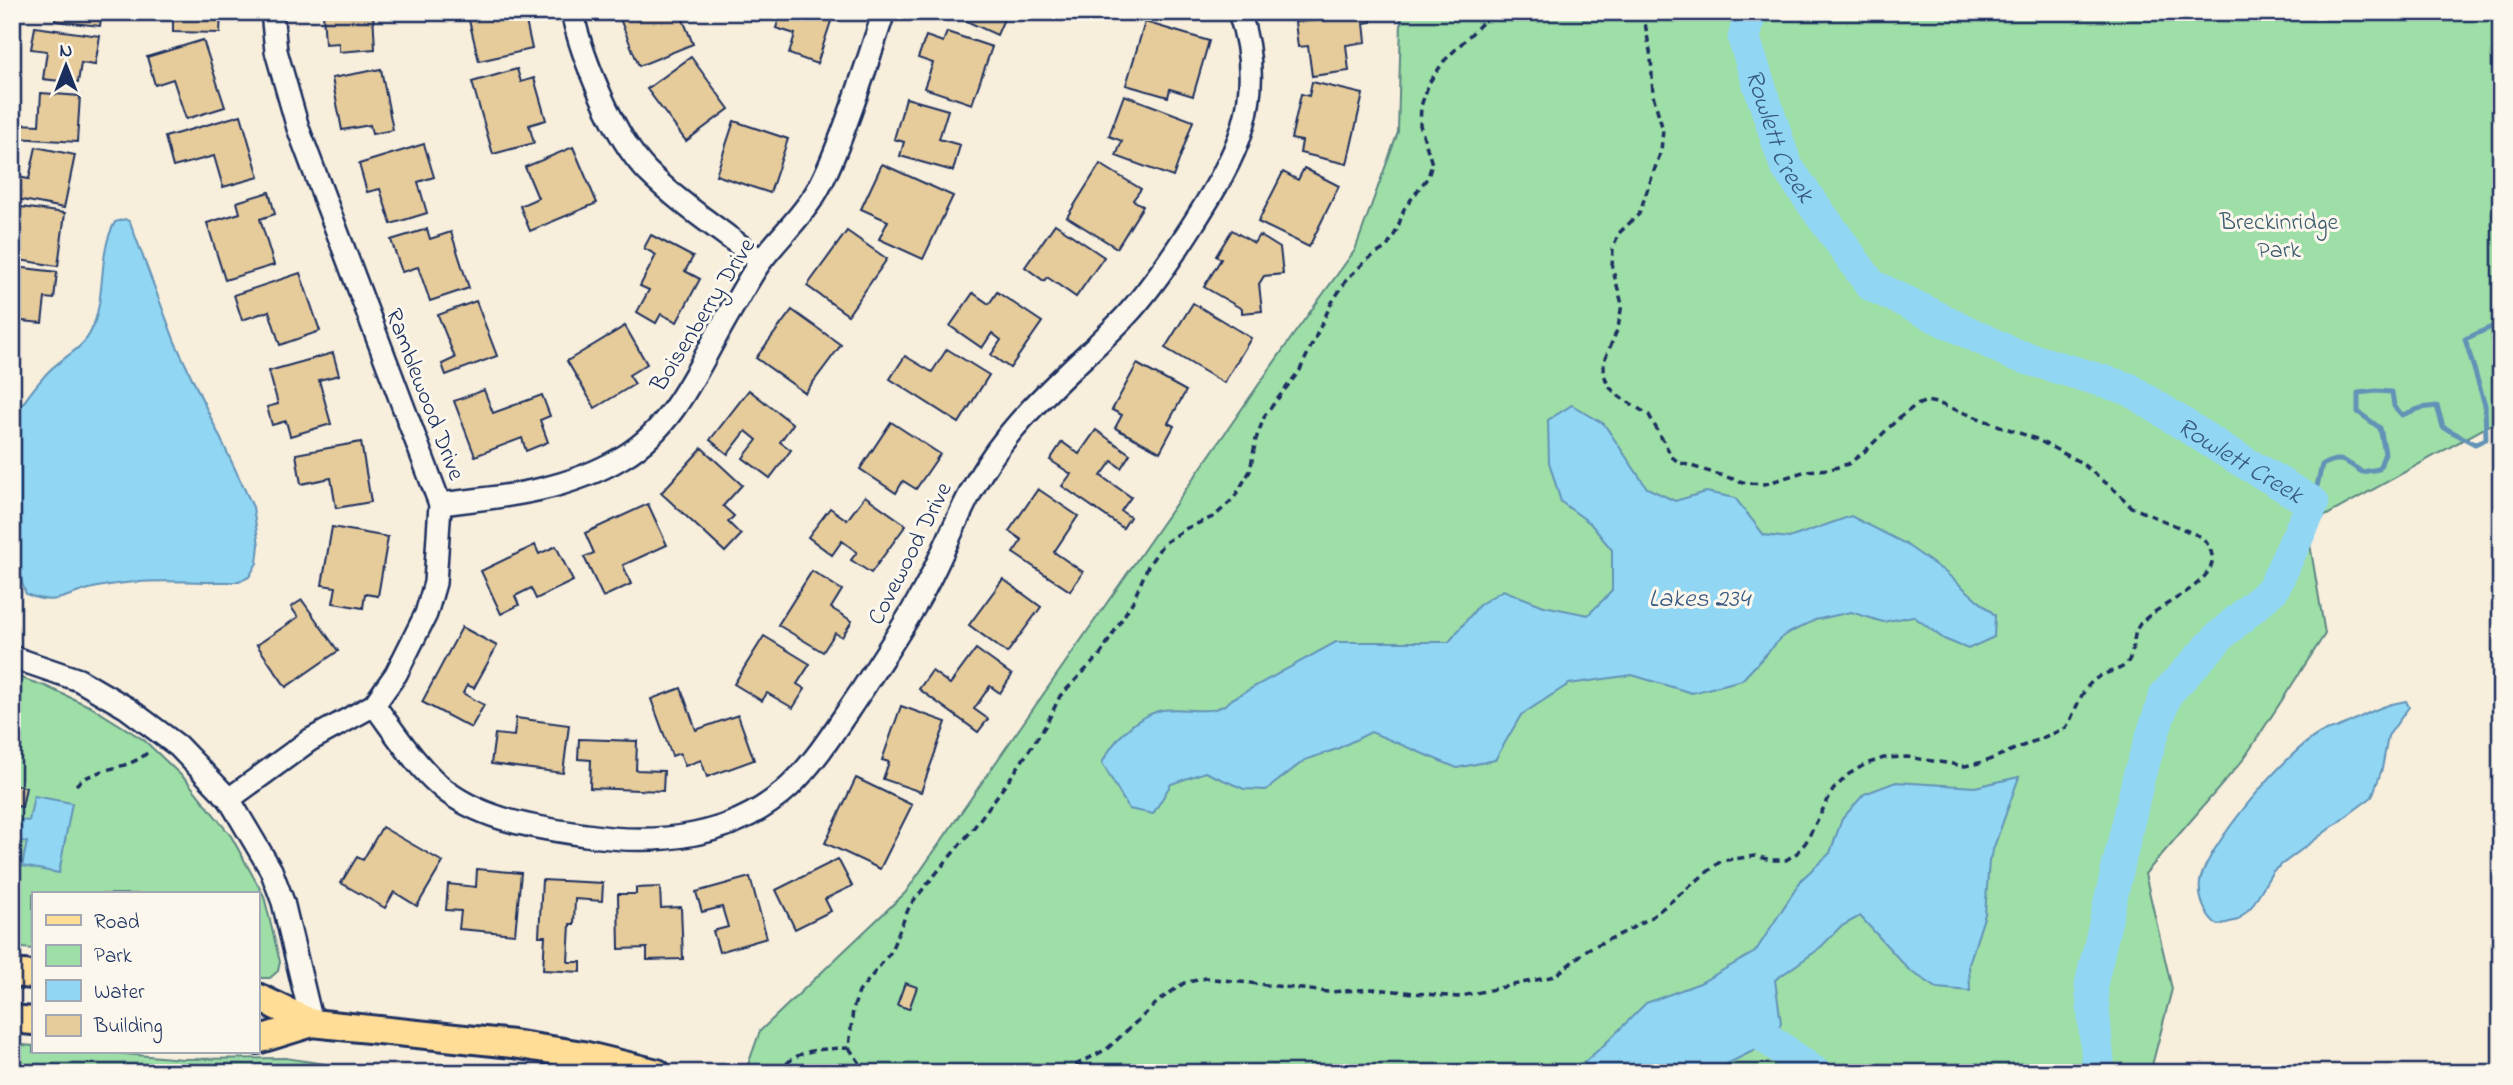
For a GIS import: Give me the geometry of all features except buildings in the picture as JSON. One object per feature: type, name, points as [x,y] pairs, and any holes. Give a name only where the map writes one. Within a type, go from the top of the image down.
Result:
[{"type":"main road","points":[[12,973],[32,975]]},
{"type":"main road","points":[[259,998],[312,1023],[513,1044],[596,1058],[657,1073]]},
{"type":"main road","points":[[12,1020],[32,1021]]},
{"type":"main road","points":[[259,1039],[312,1023]]},
{"type":"street","name":"Ramblewood Drive","points":[[229,799],[310,740],[374,705],[396,674],[426,614],[435,583],[440,504],[298,128],[276,51],[272,12]]},
{"type":"street","points":[[572,12],[582,46],[612,119],[645,169],[666,189],[761,261]]},
{"type":"street","name":"Boisenberry Drive","points":[[440,504],[511,496],[559,485],[597,471],[624,457],[660,426],[692,383],[720,328],[761,261],[802,214],[819,188],[856,97],[884,12]]},
{"type":"street","name":"Covewood Drive","points":[[374,705],[414,759],[446,790],[476,809],[528,827],[596,837],[641,840],[693,836],[727,825],[766,805],[789,786],[841,722],[893,642],[926,587],[961,510],[989,460],[1011,431],[1126,316],[1178,248],[1224,175],[1243,131],[1251,87],[1249,54],[1239,12]]},
{"type":"street","points":[[12,657],[79,680],[127,708],[178,746],[229,799],[271,870],[284,902],[312,1023]]},
{"type":"path","points":[[867,1073],[849,1048],[853,1009],[859,992],[890,953],[910,905],[972,830],[1014,773],[1046,724],[1060,696],[1100,654],[1133,601],[1148,566],[1163,544],[1187,528],[1215,516],[1234,498],[1250,471],[1256,439],[1265,415],[1300,370],[1331,304],[1347,279],[1368,259],[1387,247],[1405,209],[1428,177],[1432,164],[1420,125],[1421,106],[1429,83],[1444,61],[1483,22],[1489,12]]},
{"type":"path","points":[[1066,1073],[1107,1049],[1161,999],[1184,983],[1206,978],[1328,992],[1374,989],[1457,997],[1555,976],[1588,948],[1627,932],[1653,916],[1721,861],[1737,856],[1786,860],[1797,853],[1806,842],[1833,790],[1849,774],[1866,764],[1884,758],[1907,757],[1965,766],[1984,762],[2066,728],[2085,689],[2096,678],[2120,670],[2129,662],[2138,627],[2150,615],[2176,600],[2211,567],[2209,545],[2202,537],[2131,507],[2080,462],[2035,439],[1937,403],[1926,401],[1915,406],[1848,464],[1831,469],[1806,471],[1765,484],[1746,483],[1678,462],[1672,457],[1649,415],[1620,397],[1608,386],[1604,374],[1604,361],[1618,328],[1622,304],[1612,267],[1613,249],[1618,234],[1639,214],[1661,151],[1663,130],[1653,95],[1651,57],[1643,12]]},
{"type":"path","points":[[76,785],[86,777],[140,760],[147,753]]},
{"type":"path","points":[[779,1073],[789,1060],[803,1052],[849,1048]]},
{"type":"green space","name":"Breckinridge Park","points":[[1399,12],[2501,12],[2501,419],[2307,526],[2325,634],[2243,760],[2145,874],[2172,989],[2150,1073],[745,1073],[760,1031],[905,893],[1355,250],[1398,132]]},
{"type":"green space","points":[[12,675],[45,686],[91,707],[144,740],[187,781],[231,836],[264,896],[280,962],[278,971],[270,978],[259,978],[259,892],[32,892],[32,949],[12,947]]},
{"type":"green space","points":[[12,1044],[32,1046],[32,1054],[125,1054],[183,1059],[285,1058],[386,1073],[12,1073]]},
{"type":"water","points":[[125,219],[130,222],[175,342],[253,507],[259,545],[257,563],[249,577],[239,582],[129,583],[93,588],[45,600],[26,594],[21,579],[12,504],[13,429],[18,411],[32,391],[49,371],[83,343],[91,331],[99,304],[109,234],[115,222]]},
{"type":"water","name":"Lakes 234","points":[[1572,405],[1604,424],[1647,488],[1675,501],[1706,492],[1735,498],[1764,535],[1789,538],[1851,516],[1904,543],[1945,572],[1995,615],[1994,637],[1968,649],[1944,639],[1913,616],[1883,622],[1851,612],[1815,620],[1783,636],[1742,680],[1692,693],[1632,675],[1569,684],[1521,715],[1495,760],[1457,768],[1371,732],[1337,749],[1305,760],[1266,790],[1244,789],[1205,772],[1171,784],[1153,814],[1129,809],[1102,763],[1125,732],[1140,719],[1158,711],[1216,709],[1336,642],[1449,642],[1479,605],[1503,590],[1544,606],[1588,615],[1612,591],[1612,550],[1590,523],[1561,502],[1549,462],[1548,420]]},
{"type":"water","points":[[2406,701],[2409,707],[2388,736],[2382,769],[2372,797],[2273,871],[2252,906],[2238,920],[2218,925],[2213,921],[2203,906],[2200,882],[2205,866],[2217,846],[2250,800],[2289,758],[2321,733],[2380,708]]},
{"type":"water","points":[[2019,777],[1989,861],[1985,914],[1969,964],[1970,991],[1937,988],[1909,970],[1860,916],[1840,927],[1819,949],[1775,980],[1781,1023],[1773,1041],[1709,1073],[1572,1073],[1646,1003],[1700,983],[1755,952],[1802,879],[1830,853],[1842,819],[1864,794],[1896,782],[1975,787]]},
{"type":"water","points":[[34,796],[72,803],[59,873],[22,866],[27,842],[17,840],[21,820],[29,821]]},
{"type":"waterway","name":"Rowlett Creek","points":[[1750,12],[1744,39],[1786,166],[1871,285],[2013,354],[2129,389],[2313,503],[2273,589],[2221,635],[2166,694],[2139,776],[2091,985],[2099,1073]]},
{"type":"waterway","points":[[2313,503],[2322,465],[2339,460],[2362,472],[2379,469],[2385,453],[2380,428],[2358,412],[2358,393],[2392,392],[2394,406],[2402,415],[2437,406],[2443,427],[2475,444],[2486,439],[2485,405],[2465,339],[2496,325],[2501,326]]},
{"type":"waterway","name":"Rowlett Creek","points":[[1735,1015],[1815,1073]]}]
